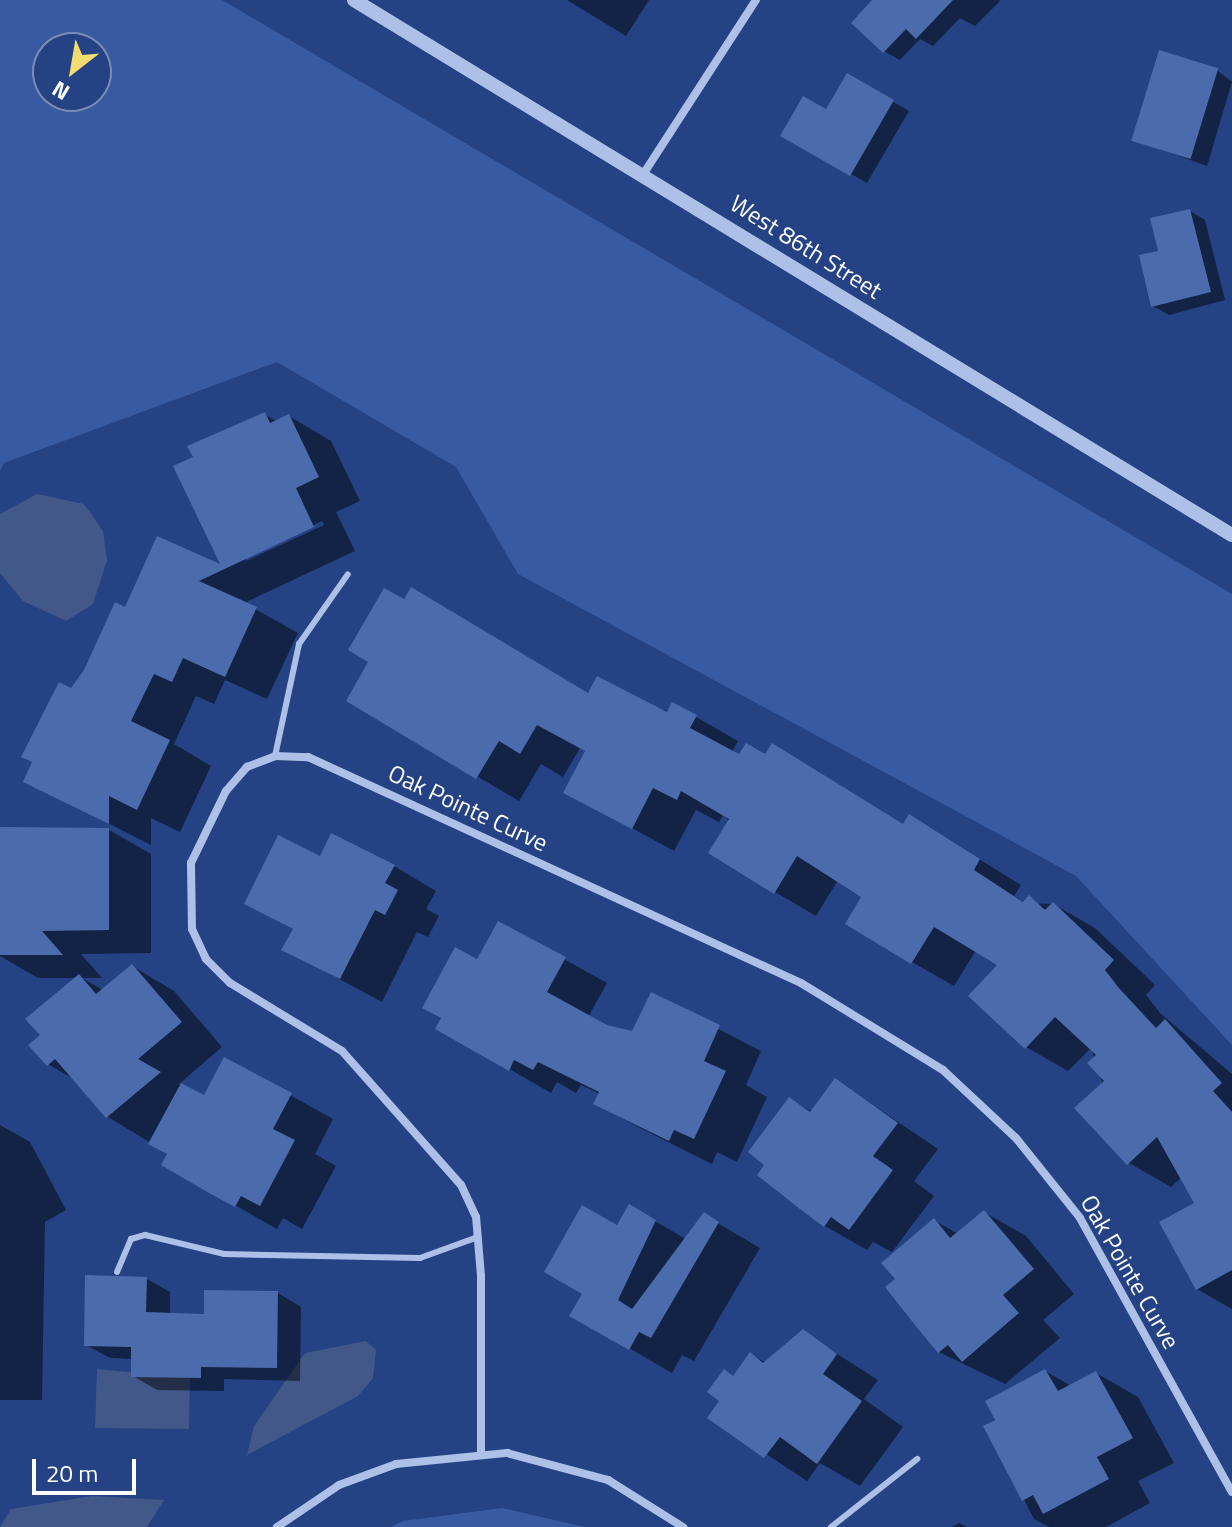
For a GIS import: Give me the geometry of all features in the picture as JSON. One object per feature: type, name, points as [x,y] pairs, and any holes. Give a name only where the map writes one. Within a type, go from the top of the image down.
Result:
[{"type":"street","name":"West 86th Street","points":[[354,0],[644,173],[1232,535]]},
{"type":"street","points":[[644,173],[756,0]]},
{"type":"street","points":[[275,756],[247,767],[226,791],[191,863],[192,929],[206,959],[230,983],[342,1051],[461,1185],[478,1237],[481,1454]]},
{"type":"street","name":"Oak Pointe Curve","points":[[275,756],[308,757],[801,983],[943,1070],[1016,1138],[1080,1218],[1232,1492]]},
{"type":"street","points":[[277,1527],[339,1485],[396,1464],[481,1454],[557,1462],[608,1480],[683,1527]]},
{"type":"lane","points":[[275,756],[299,644],[348,574]]},
{"type":"lane","points":[[117,1272],[131,1239],[145,1235],[224,1254],[420,1258],[478,1237]]},
{"type":"lane","points":[[831,1527],[917,1459]]},
{"type":"shaded area","points":[[0,0],[222,0],[1232,594],[1232,1045],[1076,876],[518,574],[456,467],[277,362],[4,463],[0,471]]},
{"type":"shaded area","points":[[37,494],[84,504],[103,531],[107,560],[93,604],[66,621],[23,601],[0,573],[0,514]]},
{"type":"shaded area","points":[[366,1341],[376,1350],[373,1378],[358,1396],[247,1455],[254,1426],[305,1353]]},
{"type":"shaded area","points":[[97,1369],[190,1378],[189,1429],[95,1428]]},
{"type":"shaded area","points":[[92,1496],[164,1500],[147,1527],[0,1527],[11,1509]]},
{"type":"shaded area","points":[[502,1508],[585,1527],[391,1527],[403,1521]]},
{"type":"building","points":[[872,0],[953,0],[916,39],[906,29],[883,53],[851,23]]},
{"type":"building","points":[[1159,50],[1218,68],[1191,159],[1131,141]]},
{"type":"building","points":[[847,73],[894,100],[850,176],[780,136],[803,96],[826,109]]},
{"type":"building","points":[[1190,209],[1211,292],[1151,307],[1139,255],[1158,251],[1150,218]]},
{"type":"building","points":[[265,412],[270,423],[289,414],[319,477],[296,488],[314,527],[199,581],[257,607],[225,677],[183,658],[172,682],[154,674],[131,721],[170,740],[137,810],[109,796],[109,824],[23,782],[32,762],[21,757],[59,682],[71,688],[84,670],[115,602],[125,607],[157,536],[220,564],[173,466],[193,457],[187,446]]},
{"type":"building","points":[[411,587],[588,693],[597,676],[667,712],[672,702],[697,715],[690,728],[739,754],[746,743],[765,754],[772,743],[903,824],[909,814],[980,859],[974,870],[1023,902],[1029,895],[1045,910],[1053,902],[1114,960],[1105,970],[1156,1028],[1165,1019],[1222,1083],[1213,1091],[1232,1112],[1232,1270],[1196,1290],[1159,1222],[1194,1203],[1157,1137],[1127,1165],[1074,1108],[1104,1081],[1087,1063],[1096,1055],[1055,1017],[1025,1049],[968,996],[997,965],[934,927],[911,964],[845,924],[861,897],[797,856],[774,894],[708,853],[729,819],[681,791],[677,800],[653,788],[632,829],[563,793],[585,751],[537,725],[520,754],[499,741],[476,779],[346,701],[368,662],[348,650],[384,588],[404,599]]},
{"type":"building","points":[[0,827],[109,828],[109,930],[42,931],[63,955],[0,955]]},
{"type":"building","points":[[331,833],[395,865],[385,883],[398,890],[385,915],[375,910],[340,979],[281,950],[293,929],[244,904],[278,835],[320,856]]},
{"type":"building","points":[[498,921],[566,957],[547,992],[607,1025],[632,1031],[651,992],[720,1025],[704,1061],[726,1071],[694,1139],[674,1130],[669,1141],[593,1104],[599,1092],[538,1062],[533,1070],[514,1060],[509,1071],[435,1029],[441,1018],[422,1008],[455,947],[477,959]]},
{"type":"building","points":[[132,964],[182,1022],[138,1059],[161,1072],[106,1118],[55,1059],[47,1066],[28,1045],[40,1035],[25,1019],[79,974],[96,994]]},
{"type":"building","points":[[224,1057],[292,1093],[273,1129],[295,1140],[260,1206],[241,1196],[235,1207],[209,1193],[161,1165],[167,1154],[148,1144],[181,1083],[204,1095]]},
{"type":"building","points":[[835,1078],[898,1123],[873,1156],[893,1170],[849,1230],[831,1217],[824,1227],[800,1209],[757,1175],[764,1165],[748,1152],[789,1097],[810,1112]]},
{"type":"building","points":[[629,1204],[656,1220],[618,1300],[632,1309],[704,1212],[719,1222],[651,1338],[639,1332],[629,1350],[569,1316],[582,1294],[544,1272],[582,1205],[617,1225]]},
{"type":"building","points":[[984,1210],[1034,1269],[1003,1295],[1019,1313],[962,1362],[948,1345],[938,1353],[919,1330],[885,1287],[895,1279],[881,1263],[934,1218],[950,1238]]},
{"type":"building","points":[[85,1275],[147,1277],[146,1312],[204,1314],[204,1290],[278,1291],[277,1368],[201,1367],[201,1378],[131,1377],[131,1347],[84,1346]]},
{"type":"building","points":[[803,1329],[837,1354],[823,1374],[862,1401],[817,1464],[780,1437],[764,1458],[707,1418],[719,1401],[707,1392],[724,1369],[733,1376],[750,1352],[763,1363]]},
{"type":"building","points":[[1045,1369],[1058,1391],[1096,1371],[1133,1438],[1097,1457],[1109,1479],[1043,1514],[1033,1495],[1022,1501],[983,1426],[995,1420],[985,1401]]}]
